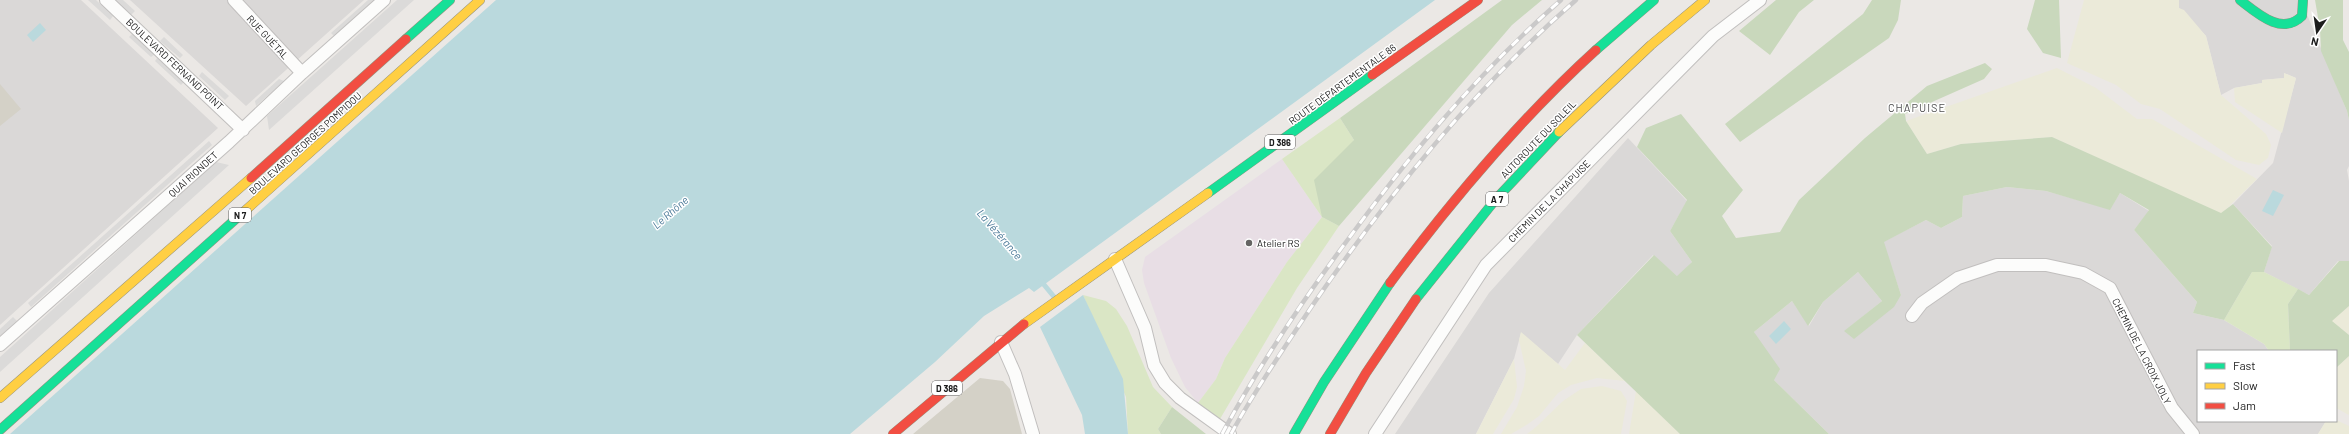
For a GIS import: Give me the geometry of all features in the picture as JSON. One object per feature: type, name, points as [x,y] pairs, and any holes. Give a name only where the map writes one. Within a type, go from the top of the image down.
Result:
[{"type":"main road","name":"BOULEVARD GEORGES POMPIDOU","points":[[0,398],[121,293],[450,0]]},
{"type":"main road","name":"BOULEVARD GEORGES POMPIDOU","points":[[0,430],[480,0]]},
{"type":"main road","name":"ROUTE DÉPARTEMENTALE 86","points":[[1001,342],[1082,282],[1478,0]]},
{"type":"main road","name":"AUTOROUTE DU SOLEIL","points":[[1294,434],[1314,398],[1358,330],[1439,218],[1518,128],[1589,57],[1654,0]]},
{"type":"main road","name":"AUTOROUTE DU SOLEIL","points":[[1330,434],[1384,345],[1464,236],[1539,151],[1614,77],[1705,0]]},
{"type":"main road","points":[[2240,0],[2259,15],[2286,26],[2294,24],[2302,16],[2303,0]]},
{"type":"main road","name":"D 386","points":[[893,434],[1001,342]]},
{"type":"street","name":"BOULEVARD FERNAND POINT","points":[[106,0],[243,130]]},
{"type":"street","name":"RUE GUÉTAL","points":[[234,0],[302,73]]},
{"type":"street","name":"QUAI RIONDET","points":[[0,345],[243,130],[302,73],[384,0]]},
{"type":"street","name":"CHEMIN DE LA CHAPUISE","points":[[1375,434],[1486,265],[1713,36],[1760,0]]},
{"type":"street","points":[[1115,259],[1145,328],[1154,365],[1165,382],[1180,398],[1230,434]]},
{"type":"street","name":"CHEMIN DE LA CROIX JOLY","points":[[1912,316],[1922,303],[1958,278],[1997,265],[2046,264],[2084,273],[2110,288],[2172,408],[2193,434]]},
{"type":"street","points":[[1001,342],[1014,374],[1033,434]]},
{"type":"shaded area","points":[[0,0],[81,0],[218,128],[0,325]]},
{"type":"shaded area","points":[[88,0],[96,0],[113,16],[110,20]]},
{"type":"shaded area","points":[[115,0],[123,0],[135,11],[131,15]]},
{"type":"shaded area","points":[[130,0],[364,0],[246,106]]},
{"type":"shaded area","points":[[368,0],[376,0],[335,37],[331,33]]},
{"type":"shaded area","points":[[397,0],[414,0],[269,130],[267,116]]},
{"type":"shaded area","points":[[2179,0],[2301,0],[2347,111],[2349,120],[2349,166],[2347,170],[2349,181],[2349,261],[2338,261],[2309,295],[2264,272],[2272,246],[2233,204],[2273,163],[2296,78],[2284,73],[2284,78],[2262,80],[2262,83],[2234,88],[2221,95],[2206,36],[2179,8]]},
{"type":"shaded area","points":[[133,33],[155,54],[151,57],[129,37]]},
{"type":"shaded area","points":[[164,37],[183,55],[180,58],[160,41]]},
{"type":"shaded area","points":[[158,57],[185,81],[181,85],[155,61]]},
{"type":"shaded area","points":[[202,72],[229,96],[225,100],[199,76]]},
{"type":"shaded area","points":[[279,79],[284,81],[256,106],[255,101]]},
{"type":"shaded area","points":[[0,84],[21,109],[0,126]]},
{"type":"shaded area","points":[[1628,138],[1687,201],[1670,231],[1692,262],[1678,277],[1653,255],[1577,335],[1558,364],[1521,333],[1514,359],[1476,434],[1395,434],[1489,293]]},
{"type":"shaded area","points":[[209,141],[212,145],[31,307],[28,303]]},
{"type":"shaded area","points":[[1282,159],[1322,217],[1287,262],[1225,358],[1216,379],[1198,403],[1185,387],[1171,358],[1144,283],[1142,270],[1145,257]]},
{"type":"shaded area","points":[[216,162],[229,165],[0,372],[0,357]]},
{"type":"shaded area","points":[[2007,187],[2046,191],[2110,209],[2120,193],[2149,211],[2134,230],[2197,302],[2193,313],[2224,320],[2264,344],[2268,350],[2197,350],[2197,422],[2325,422],[2318,434],[1829,434],[1774,380],[1754,332],[1792,301],[1809,326],[1823,302],[1858,272],[1882,301],[1845,331],[1901,295],[1883,242],[1926,220],[1941,228],[1962,217],[1963,196]]},
{"type":"shaded area","points":[[13,317],[17,321],[0,336],[0,329]]},
{"type":"shaded area","points":[[980,378],[1003,381],[1010,389],[1022,434],[913,434]]},
{"type":"green space","points":[[1502,0],[1542,0],[1512,25],[1339,226],[1322,217],[1314,180],[1354,140],[1340,118]]},
{"type":"green space","points":[[1776,0],[1814,0],[1799,12],[1770,55],[1739,31]]},
{"type":"green space","points":[[1872,0],[1901,0],[1898,20],[1889,38],[1740,142],[1725,124],[1863,14]]},
{"type":"green space","points":[[2035,0],[2059,0],[2061,58],[2043,53],[2027,29]]},
{"type":"green space","points":[[2084,0],[2179,0],[2179,8],[2184,10],[2206,36],[2221,95],[2266,134],[2271,145],[2268,158],[2259,165],[2236,160],[2160,109],[2141,104],[2116,85],[2067,63]]},
{"type":"green space","points":[[2315,0],[2343,0],[2343,40],[2349,52],[2349,120],[2347,111],[2321,51],[2320,29]]},
{"type":"green space","points":[[1985,63],[1992,69],[1984,79],[1905,114],[1906,121],[1927,154],[1961,144],[2052,137],[2221,213],[2233,204],[2272,247],[2264,272],[2252,272],[2224,320],[2193,313],[2197,302],[2134,230],[2149,210],[2120,193],[2110,210],[2046,191],[2007,187],[1963,196],[1962,217],[1941,228],[1926,220],[1884,242],[1901,295],[1894,307],[1854,339],[1844,331],[1882,301],[1858,272],[1823,302],[1808,326],[1792,301],[1754,332],[1780,369],[1774,380],[1829,434],[1680,434],[1577,335],[1654,255],[1677,276],[1692,262],[1670,231],[1687,200],[1637,147],[1646,128],[1681,114],[1743,190],[1722,216],[1736,238],[1780,232],[1799,200],[1865,138],[1927,86]]},
{"type":"green space","points":[[2057,68],[2096,88],[2137,119],[2152,119],[2257,179],[2221,214],[2052,137],[1961,144],[1927,154],[1906,121]]},
{"type":"green space","points":[[2284,73],[2296,78],[2282,133],[2235,102],[2234,88],[2262,83],[2262,80],[2284,78]]},
{"type":"green space","points":[[1340,118],[1354,140],[1322,217],[1282,159]]},
{"type":"green space","points":[[1322,217],[1339,226],[1297,288],[1220,419],[1198,403],[1216,379],[1225,358],[1287,262]]},
{"type":"green space","points":[[2339,261],[2349,261],[2349,306],[2332,321],[2349,335],[2349,356],[2337,367],[2337,350],[2290,350],[2288,304],[2298,289],[2309,295]]},
{"type":"green space","points":[[2252,272],[2264,272],[2298,289],[2288,304],[2290,350],[2268,350],[2264,344],[2224,320]]},
{"type":"green space","points":[[1083,295],[1106,301],[1116,309],[1127,326],[1153,387],[1172,407],[1158,429],[1161,434],[1128,434],[1126,397]]},
{"type":"green space","points":[[2349,306],[2349,335],[2331,321]]},
{"type":"green space","points":[[1521,332],[1565,370],[1585,343],[1625,381],[1597,378],[1571,385],[1558,393],[1539,416],[1528,424],[1511,434],[1501,434],[1517,407],[1524,386],[1526,371],[1519,340]]},
{"type":"green space","points":[[2349,356],[2349,415],[2337,409],[2337,367]]},
{"type":"green space","points":[[1514,359],[1517,387],[1514,399],[1493,434],[1476,434]]},
{"type":"green space","points":[[1602,386],[1621,391],[1627,401],[1621,434],[1527,434],[1563,401],[1581,389]]},
{"type":"green space","points":[[1636,391],[1680,434],[1629,434]]},
{"type":"green space","points":[[1172,407],[1206,434],[1161,434],[1158,429]]},
{"type":"green space","points":[[2337,420],[2349,426],[2349,434],[2318,434],[2325,422],[2337,422]]},
{"type":"water","name":"Le Rhône","points":[[496,0],[1435,0],[1034,292],[1029,288],[984,316],[935,362],[850,434],[10,434]]},
{"type":"water","points":[[40,23],[46,30],[33,42],[27,35]]},
{"type":"water","points":[[2273,190],[2284,195],[2273,216],[2262,211]]},
{"type":"water","points":[[1083,295],[1123,379],[1128,434],[1085,434],[1082,415],[1040,327]]},
{"type":"water","points":[[1784,321],[1791,329],[1776,344],[1769,336]]},
{"type":"waterway","name":"La Vézérance","points":[[1041,281],[1055,298]]},
{"type":"railway","points":[[1222,434],[1267,357],[1300,307],[1334,258],[1400,171],[1450,111],[1477,82],[1532,26],[1561,0]]},
{"type":"railway","points":[[1231,434],[1280,353],[1312,306],[1341,264],[1402,183],[1468,106],[1539,34],[1576,0]]},
{"type":"traffic: fast","points":[[406,39],[450,0]]},
{"type":"traffic: fast","points":[[1596,50],[1654,0]]},
{"type":"traffic: fast","points":[[2240,0],[2270,21],[2286,24],[2294,22],[2302,16],[2303,0]]},
{"type":"traffic: fast","points":[[1208,193],[1372,75]]},
{"type":"traffic: fast","points":[[1416,299],[1496,199],[1559,132]]},
{"type":"traffic: fast","points":[[0,430],[238,217]]},
{"type":"traffic: fast","points":[[1294,434],[1324,382],[1390,283]]},
{"type":"traffic: slow","points":[[238,217],[480,0]]},
{"type":"traffic: slow","points":[[1559,132],[1651,45],[1705,0]]},
{"type":"traffic: slow","points":[[0,398],[251,178]]},
{"type":"traffic: slow","points":[[1024,324],[1208,193]]},
{"type":"traffic: jam","points":[[1372,75],[1478,0]]},
{"type":"traffic: jam","points":[[251,178],[406,39]]},
{"type":"traffic: jam","points":[[1390,283],[1413,252],[1487,162],[1540,104],[1596,50]]},
{"type":"traffic: jam","points":[[1330,434],[1366,373],[1416,299]]},
{"type":"traffic: jam","points":[[893,434],[1024,324]]},
{"type":"place","name":"Atelier RS","points":[[1249,243]]},
{"type":"district","name":"CHAPUISE","points":[[1917,107]]}]
